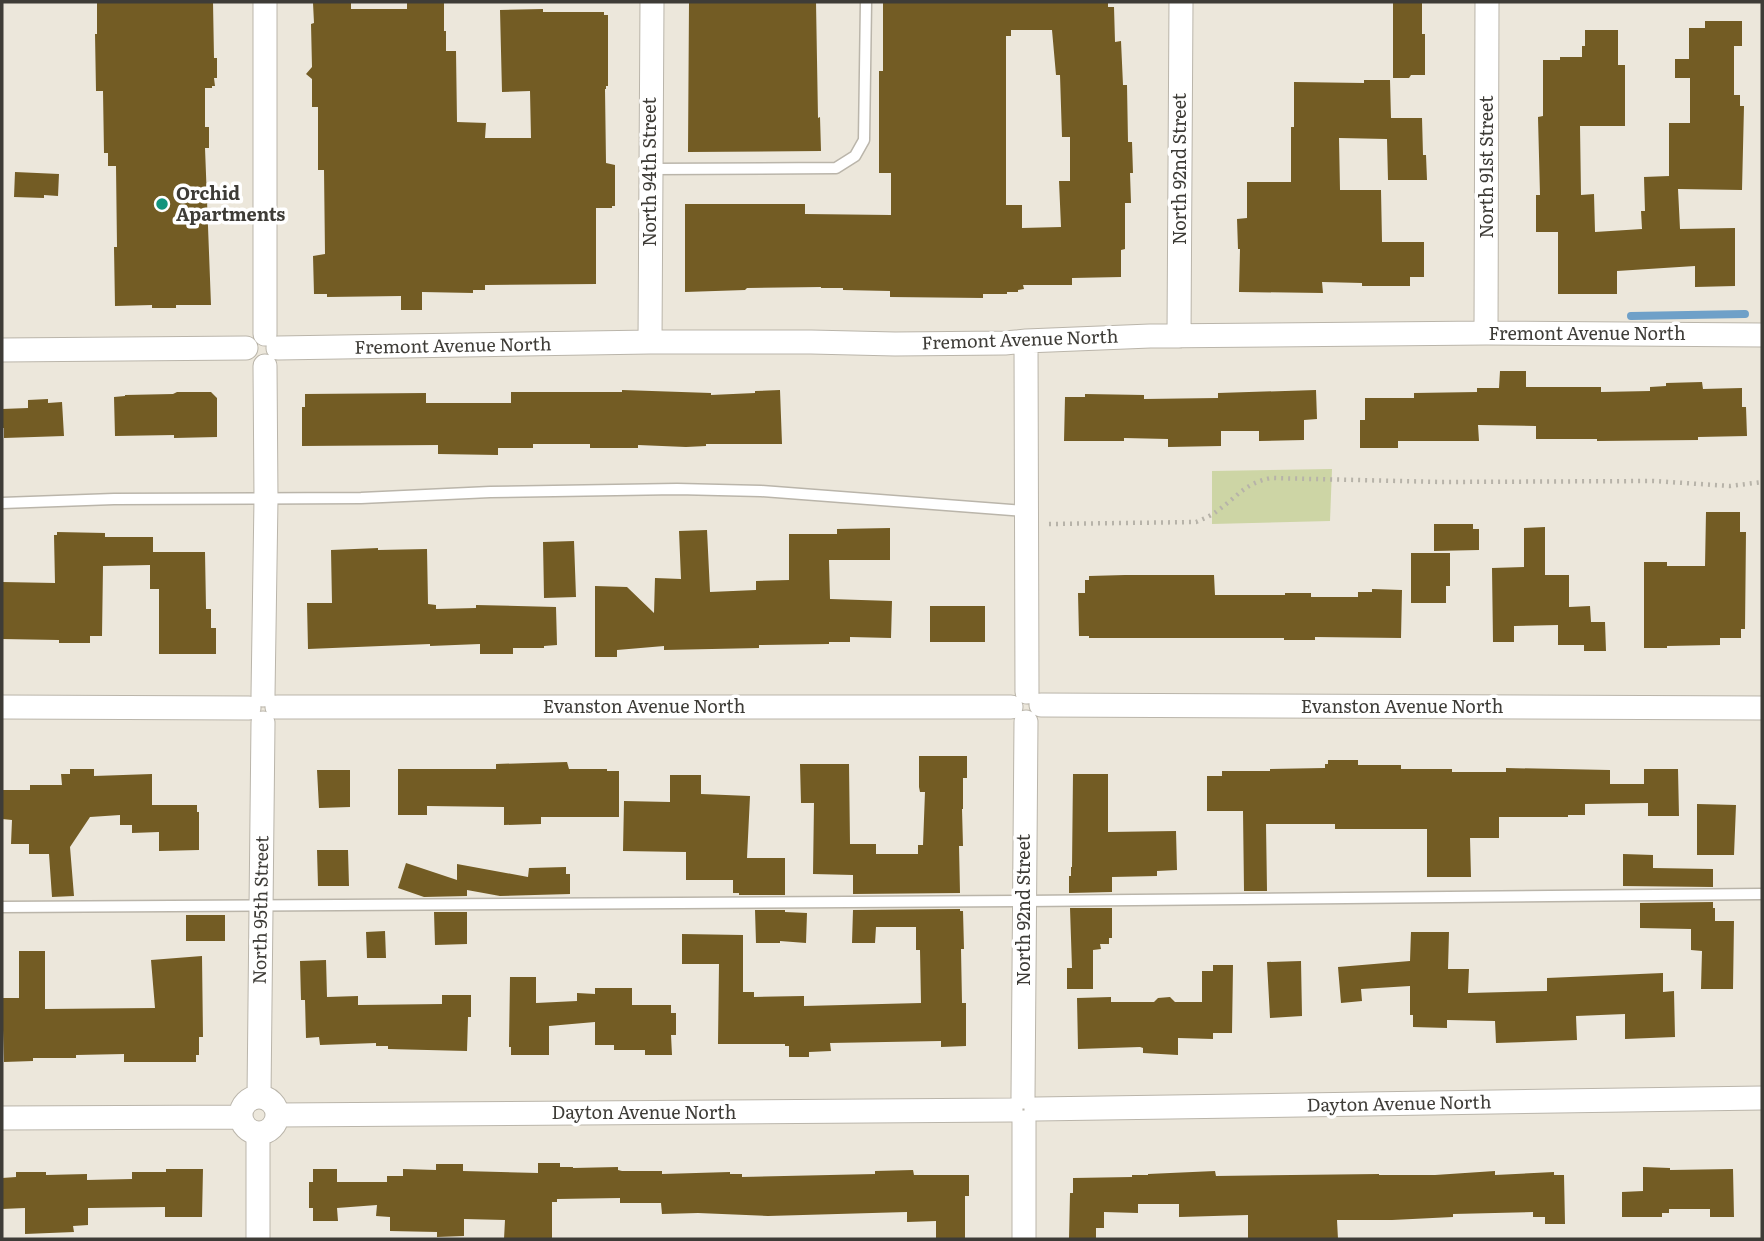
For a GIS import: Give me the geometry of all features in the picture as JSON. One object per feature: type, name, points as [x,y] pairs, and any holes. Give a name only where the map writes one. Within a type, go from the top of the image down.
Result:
[{"type":"street","name":"North 95th Street","points":[[259,1097],[269,349],[265,2]]},
{"type":"street","name":"North 94th Street","points":[[650,342],[652,2]]},
{"type":"street","name":"North 92nd Street","points":[[1179,336],[1181,2]]},
{"type":"street","name":"North 91st Street","points":[[1486,333],[1487,2]]},
{"type":"street","points":[[2,350],[215,350],[246,348],[248,341],[257,334],[269,349]]},
{"type":"street","name":"Fremont Avenue North","points":[[269,349],[650,342],[1005,343],[1179,336],[1762,334]]},
{"type":"street","name":"North 92nd Street","points":[[1024,1239],[1026,341]]},
{"type":"street","name":"Evanston Avenue North","points":[[2,707],[1762,708]]},
{"type":"street","points":[[259,1097],[272,1102],[277,1115],[275,1124],[268,1132],[258,1133],[246,1128],[241,1117],[244,1105],[259,1097]]},
{"type":"street","name":"Dayton Avenue North","points":[[277,1115],[1023,1109],[1762,1098]]},
{"type":"street","points":[[2,1118],[241,1117]]},
{"type":"street","points":[[258,1133],[258,1239]]},
{"type":"lane","points":[[650,169],[836,168],[855,156],[864,140],[866,2]]},
{"type":"lane","points":[[2,503],[114,499],[361,498],[503,491],[761,491],[1027,518]]},
{"type":"lane","points":[[2,907],[1762,894]]},
{"type":"path","points":[[1027,518],[1196,522],[1216,512],[1243,489],[1257,481],[1271,478],[1442,482],[1654,481],[1730,486],[1762,482]]},
{"type":"green space","points":[[1332,469],[1330,521],[1212,524],[1212,471]]},
{"type":"building","points":[[97,2],[213,2],[217,78],[214,78],[215,86],[205,88],[205,127],[209,127],[209,148],[205,148],[211,305],[176,305],[176,308],[152,308],[152,305],[115,306],[116,166],[108,166],[108,153],[104,153],[103,91],[96,91]]},
{"type":"building","points":[[351,2],[351,9],[407,9],[407,2],[444,2],[446,51],[456,51],[457,122],[486,123],[485,138],[531,138],[530,91],[502,92],[500,10],[543,9],[543,12],[604,12],[604,15],[608,15],[606,163],[615,165],[615,206],[596,208],[596,284],[485,285],[485,290],[473,290],[473,293],[422,292],[422,310],[401,310],[401,296],[327,297],[327,294],[314,294],[313,256],[325,254],[324,170],[318,170],[318,107],[312,107],[312,79],[306,74],[312,67],[313,3]]},
{"type":"building","points":[[689,2],[816,2],[821,151],[688,152]]},
{"type":"building","points":[[883,2],[1108,2],[1108,7],[1114,7],[1115,42],[1121,41],[1123,85],[1127,85],[1128,142],[1132,142],[1133,173],[1130,173],[1131,203],[1125,203],[1125,249],[1121,250],[1121,277],[1072,278],[1072,285],[1023,285],[1024,289],[1018,292],[983,294],[983,298],[890,297],[890,291],[821,287],[685,292],[685,204],[805,204],[805,214],[891,215],[891,173],[879,173],[879,71],[883,71]],"holes":[[[1011,30],[1052,30],[1056,75],[1060,75],[1062,137],[1070,137],[1070,181],[1059,181],[1061,227],[1022,228],[1022,205],[1006,205],[1006,36],[1011,36]]]},
{"type":"building","points":[[1393,2],[1422,2],[1425,75],[1393,78]]},
{"type":"building","points":[[1705,21],[1742,21],[1742,46],[1734,46],[1734,95],[1740,95],[1740,106],[1744,106],[1742,190],[1678,189],[1680,229],[1735,228],[1735,286],[1695,287],[1695,266],[1617,271],[1617,294],[1558,294],[1558,232],[1536,232],[1536,195],[1540,195],[1538,117],[1543,116],[1543,60],[1582,57],[1585,30],[1618,30],[1618,65],[1625,65],[1625,126],[1580,126],[1581,195],[1594,194],[1595,232],[1642,229],[1641,211],[1645,211],[1644,177],[1669,176],[1669,123],[1690,123],[1690,78],[1675,78],[1675,59],[1689,59],[1689,28],[1705,28]]},
{"type":"building","points":[[1364,80],[1390,80],[1391,118],[1422,118],[1427,180],[1388,180],[1387,139],[1339,138],[1340,190],[1381,190],[1382,242],[1424,242],[1424,277],[1410,277],[1410,286],[1362,286],[1362,283],[1322,282],[1323,293],[1239,292],[1240,249],[1237,219],[1247,218],[1247,182],[1291,182],[1294,82],[1364,83]]},
{"type":"building","points":[[15,172],[59,174],[58,196],[14,197]]},
{"type":"building","points":[[1500,371],[1526,371],[1526,387],[1601,387],[1601,392],[1650,391],[1650,387],[1666,386],[1666,383],[1702,382],[1703,389],[1742,388],[1747,436],[1698,437],[1698,440],[1536,439],[1536,426],[1478,425],[1479,441],[1398,441],[1398,448],[1360,448],[1360,420],[1365,420],[1365,398],[1414,398],[1414,393],[1477,392],[1477,388],[1499,388]]},
{"type":"building","points":[[622,390],[711,395],[780,390],[782,444],[590,448],[590,444],[533,444],[533,448],[498,448],[498,455],[438,454],[438,445],[302,446],[302,407],[305,407],[305,394],[426,393],[426,403],[511,403],[511,392]]},
{"type":"building","points":[[1316,390],[1317,419],[1304,420],[1304,440],[1259,441],[1259,431],[1221,431],[1221,446],[1168,447],[1168,439],[1064,441],[1065,397],[1085,397],[1085,394],[1144,395],[1144,399],[1218,398],[1218,393]]},
{"type":"building","points":[[211,392],[217,398],[217,437],[115,436],[114,397]]},
{"type":"building","points":[[48,399],[48,403],[62,402],[64,436],[4,438],[2,409],[28,408],[28,400]]},
{"type":"building","points":[[1706,512],[1740,512],[1740,532],[1746,532],[1745,629],[1741,629],[1741,638],[1720,638],[1720,645],[1644,648],[1644,562],[1667,562],[1667,566],[1705,566]]},
{"type":"building","points":[[1434,524],[1473,524],[1473,529],[1479,529],[1479,550],[1434,551]]},
{"type":"building","points":[[1545,527],[1545,575],[1569,575],[1569,607],[1590,606],[1591,622],[1605,622],[1606,651],[1584,651],[1584,645],[1558,645],[1558,625],[1514,626],[1514,642],[1493,642],[1492,568],[1524,567],[1524,528]]},
{"type":"building","points":[[890,528],[890,560],[829,560],[830,599],[892,601],[891,638],[850,637],[850,642],[759,645],[759,648],[664,650],[664,646],[617,650],[617,657],[595,657],[595,586],[627,587],[654,613],[655,578],[681,579],[679,531],[707,530],[710,592],[756,590],[756,581],[789,580],[789,534],[837,534],[837,529]]},
{"type":"building","points":[[57,532],[105,533],[105,537],[153,537],[153,552],[205,552],[206,609],[211,609],[211,628],[216,628],[216,654],[159,654],[159,589],[150,589],[150,565],[103,566],[102,636],[90,636],[90,643],[2,639],[2,582],[55,583],[54,535],[57,535]]},
{"type":"building","points":[[574,541],[576,597],[544,598],[543,542]]},
{"type":"building","points":[[427,549],[428,604],[436,605],[436,609],[476,608],[476,605],[556,607],[557,645],[544,648],[513,648],[513,654],[480,654],[480,644],[308,649],[307,603],[332,603],[331,550]]},
{"type":"building","points":[[1411,553],[1450,553],[1450,586],[1446,586],[1446,603],[1411,603]]},
{"type":"building","points":[[1214,575],[1215,595],[1311,593],[1311,597],[1358,597],[1358,592],[1372,592],[1372,589],[1402,590],[1401,638],[1315,637],[1315,640],[1284,640],[1079,636],[1078,593],[1085,593],[1085,580],[1089,580],[1089,576]]},
{"type":"building","points":[[930,606],[985,606],[985,642],[930,642]]},
{"type":"building","points":[[919,756],[967,756],[967,778],[963,778],[963,846],[959,846],[960,893],[853,894],[853,875],[813,874],[814,803],[801,803],[800,764],[849,764],[850,844],[876,844],[876,854],[918,854],[918,845],[923,845],[925,792],[920,792],[919,787]]},
{"type":"building","points":[[1328,760],[1358,760],[1358,765],[1401,765],[1401,769],[1452,769],[1452,772],[1506,772],[1506,768],[1610,770],[1610,784],[1644,784],[1644,769],[1678,769],[1679,816],[1648,816],[1648,803],[1585,804],[1585,815],[1568,817],[1499,817],[1499,838],[1470,838],[1471,877],[1427,877],[1427,829],[1335,829],[1335,824],[1266,824],[1267,891],[1244,891],[1243,811],[1207,811],[1207,776],[1222,776],[1222,771],[1325,768]]},
{"type":"building","points":[[567,762],[569,769],[619,771],[619,817],[541,817],[541,824],[504,825],[504,807],[427,806],[427,815],[398,815],[398,769],[496,769],[496,764]]},
{"type":"building","points":[[70,769],[94,769],[94,776],[152,774],[152,805],[197,805],[199,850],[159,851],[159,832],[132,833],[132,825],[120,825],[120,815],[90,817],[70,847],[74,896],[52,897],[49,854],[29,854],[29,844],[11,844],[12,820],[2,819],[2,790],[30,790],[30,785],[62,785],[61,774],[70,774]]},
{"type":"building","points":[[317,770],[350,770],[350,807],[319,808]]},
{"type":"building","points":[[1073,774],[1108,774],[1108,832],[1176,831],[1177,870],[1157,871],[1157,876],[1112,877],[1112,892],[1069,893],[1072,867]]},
{"type":"building","points":[[670,775],[701,775],[701,794],[750,796],[747,858],[785,858],[785,895],[739,895],[733,893],[733,880],[686,880],[686,852],[623,851],[624,801],[670,802]]},
{"type":"building","points":[[1697,804],[1736,805],[1734,855],[1697,855]]},
{"type":"building","points":[[317,850],[348,850],[349,886],[318,886]]},
{"type":"building","points":[[1623,854],[1653,855],[1653,868],[1713,869],[1713,887],[1623,886]]},
{"type":"building","points":[[406,863],[457,880],[457,864],[528,877],[529,868],[566,867],[566,874],[570,874],[570,894],[500,896],[467,890],[467,896],[424,897],[398,888]]},
{"type":"building","points":[[1713,902],[1715,921],[1734,921],[1733,989],[1701,989],[1702,951],[1691,950],[1691,929],[1640,928],[1640,903]]},
{"type":"building","points":[[1070,908],[1112,908],[1112,938],[1109,938],[1109,944],[1100,944],[1101,949],[1093,950],[1093,989],[1067,989],[1067,968],[1072,968]]},
{"type":"building","points":[[755,910],[807,913],[806,943],[756,943]]},
{"type":"building","points":[[853,910],[963,911],[962,1003],[966,1003],[966,1046],[941,1047],[941,1041],[830,1043],[831,1051],[809,1052],[809,1057],[789,1057],[789,1046],[785,1044],[718,1044],[719,964],[682,964],[682,934],[743,935],[743,992],[754,992],[754,997],[804,996],[804,1006],[921,1003],[920,950],[916,950],[916,927],[876,927],[875,943],[852,943]]},
{"type":"building","points":[[434,912],[467,912],[467,944],[435,945]]},
{"type":"building","points":[[186,915],[225,915],[225,941],[186,941]]},
{"type":"building","points":[[385,931],[386,958],[367,958],[366,932]]},
{"type":"building","points":[[1411,932],[1449,932],[1448,969],[1469,969],[1468,993],[1547,991],[1547,978],[1663,973],[1663,992],[1674,991],[1675,1037],[1625,1039],[1625,1014],[1576,1016],[1577,1040],[1496,1043],[1495,1021],[1447,1020],[1447,1028],[1413,1027],[1413,1015],[1410,1015],[1410,986],[1361,989],[1362,1001],[1341,1003],[1338,967],[1410,961]]},
{"type":"building","points":[[19,951],[45,951],[45,1009],[155,1008],[151,960],[202,956],[203,1037],[199,1037],[199,1055],[196,1055],[196,1062],[124,1062],[124,1054],[76,1055],[76,1058],[33,1058],[33,1061],[4,1062],[2,998],[19,998]]},
{"type":"building","points":[[326,960],[327,997],[358,996],[358,1005],[442,1004],[442,995],[471,995],[467,1051],[388,1049],[388,1046],[376,1046],[376,1043],[320,1045],[319,1037],[306,1038],[300,961]]},
{"type":"building","points":[[1301,961],[1302,1016],[1270,1018],[1267,962]]},
{"type":"building","points":[[1213,965],[1233,965],[1232,1033],[1213,1033],[1213,1039],[1178,1038],[1178,1055],[1143,1053],[1143,1048],[1140,1047],[1078,1049],[1077,998],[1111,997],[1111,1002],[1154,1002],[1158,998],[1170,997],[1175,1002],[1202,1002],[1202,971],[1213,971]]},
{"type":"building","points":[[510,977],[536,977],[536,1003],[577,1001],[577,993],[595,994],[595,988],[632,988],[632,1005],[671,1005],[671,1013],[676,1013],[676,1035],[671,1035],[672,1055],[645,1055],[645,1050],[614,1050],[614,1045],[595,1045],[595,1022],[549,1026],[549,1055],[511,1055]]},
{"type":"building","points":[[538,1163],[560,1163],[560,1167],[573,1168],[618,1167],[618,1170],[622,1171],[662,1171],[662,1174],[730,1172],[742,1174],[742,1177],[875,1174],[875,1171],[913,1170],[914,1175],[969,1175],[969,1196],[965,1196],[965,1239],[936,1239],[936,1221],[907,1222],[907,1212],[768,1216],[662,1214],[661,1203],[620,1203],[620,1198],[557,1199],[557,1202],[552,1202],[552,1239],[504,1239],[505,1220],[464,1219],[464,1236],[437,1237],[437,1232],[390,1231],[390,1217],[376,1216],[377,1205],[337,1208],[338,1221],[313,1221],[313,1208],[309,1208],[309,1182],[313,1182],[313,1169],[337,1169],[337,1182],[387,1182],[387,1176],[403,1176],[403,1169],[436,1170],[436,1164],[463,1164],[463,1171],[538,1173]]},
{"type":"building","points":[[1643,1167],[1670,1170],[1733,1169],[1734,1217],[1710,1217],[1710,1209],[1669,1209],[1669,1213],[1662,1213],[1662,1217],[1622,1217],[1622,1192],[1643,1191]]},
{"type":"building","points":[[166,1169],[203,1169],[202,1217],[165,1217],[165,1207],[88,1208],[88,1225],[73,1226],[74,1232],[25,1234],[25,1208],[2,1209],[2,1178],[16,1177],[16,1172],[46,1172],[46,1175],[87,1174],[87,1180],[132,1179],[132,1172],[166,1172]]},
{"type":"building","points":[[1215,1171],[1216,1176],[1435,1175],[1495,1171],[1495,1175],[1554,1172],[1554,1175],[1564,1175],[1565,1224],[1545,1224],[1545,1217],[1533,1217],[1533,1212],[1453,1214],[1453,1217],[1337,1220],[1338,1239],[1248,1239],[1248,1215],[1179,1217],[1179,1204],[1138,1204],[1138,1213],[1104,1212],[1104,1228],[1096,1228],[1096,1239],[1069,1239],[1073,1178]]},
{"type":"waterway","points":[[1631,316],[1745,314]]},
{"type":"place","name":"Orchid Apartments","points":[[162,204]]}]
